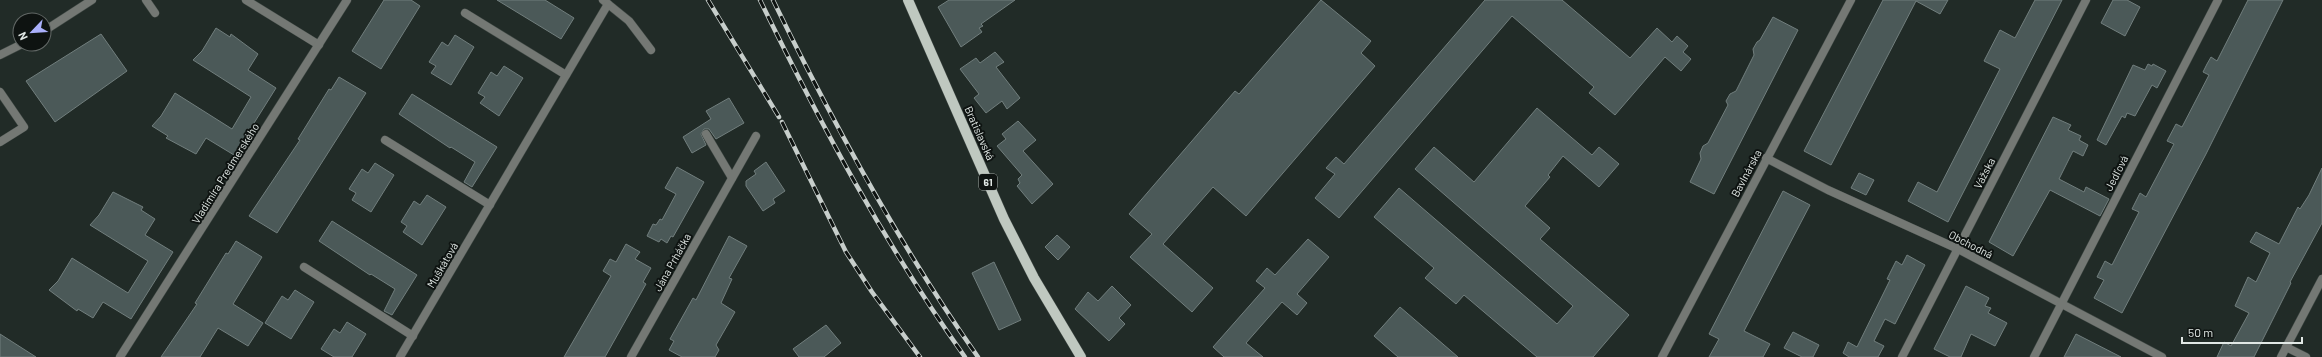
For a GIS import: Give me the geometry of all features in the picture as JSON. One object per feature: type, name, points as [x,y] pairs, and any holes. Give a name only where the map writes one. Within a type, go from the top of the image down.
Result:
[{"type":"main road","name":"Bratislavská","points":[[908,0],[1004,219],[1034,278],[1081,357]]},
{"type":"street","points":[[52,26],[92,0]]},
{"type":"street","points":[[146,0],[155,13]]},
{"type":"street","points":[[246,0],[319,45]]},
{"type":"street","name":"Vladimíra Predmerského","points":[[120,357],[347,0]]},
{"type":"street","name":"Bavlnárska","points":[[1662,357],[1851,0]]},
{"type":"street","name":"Vážska","points":[[1902,357],[2086,0]]},
{"type":"street","name":"Jedľová","points":[[2034,357],[2218,0]]},
{"type":"street","name":"Muškátová","points":[[400,357],[566,75],[606,2],[629,21],[651,50]]},
{"type":"street","points":[[466,13],[566,75]]},
{"type":"street","points":[[0,56],[12,49]]},
{"type":"street","points":[[0,92],[24,127],[0,142]]},
{"type":"street","points":[[706,134],[732,178]]},
{"type":"street","name":"Jána Prháčka","points":[[631,357],[756,136]]},
{"type":"street","points":[[385,140],[490,205]]},
{"type":"street","name":"Obchodná","points":[[1766,158],[1828,190],[1958,249],[2162,357]]},
{"type":"street","points":[[304,267],[413,336]]},
{"type":"street","points":[[2281,357],[2322,279]]},
{"type":"street","points":[[2286,347],[2306,357]]},
{"type":"building","points":[[384,0],[411,0],[420,6],[381,69],[352,51]]},
{"type":"building","points":[[497,0],[545,0],[574,18],[561,39]]},
{"type":"building","points":[[949,0],[1015,0],[981,24],[983,26],[979,28],[982,32],[961,47],[938,7]]},
{"type":"building","points":[[1321,0],[1371,41],[1361,53],[1375,66],[1246,216],[1213,187],[1163,244],[1213,288],[1192,312],[1130,257],[1152,234],[1129,214],[1235,91],[1239,94]]},
{"type":"building","points":[[1485,0],[1562,0],[1630,58],[1657,28],[1672,42],[1677,36],[1688,46],[1683,52],[1691,59],[1681,71],[1665,57],[1615,115],[1589,93],[1594,87],[1512,16],[1339,218],[1315,198],[1335,174],[1326,168],[1336,157],[1344,164]]},
{"type":"building","points":[[1883,0],[1948,0],[1940,14],[1916,1],[1831,165],[1804,151]]},
{"type":"building","points":[[2035,0],[2062,0],[1948,222],[1908,201],[1918,182],[1937,192],[2000,69],[1984,61],[2000,30],[2015,38]]},
{"type":"building","points":[[2113,0],[2127,0],[2140,7],[2125,36],[2101,23]]},
{"type":"building","points":[[2248,0],[2283,0],[2206,154],[2122,313],[2094,298],[2104,280],[2097,277],[2105,261],[2112,265],[2139,212],[2132,209],[2140,193],[2146,197],[2174,144],[2167,141],[2176,124],[2182,127],[2209,75],[2203,72],[2207,64],[2211,57],[2217,61]]},
{"type":"building","points":[[1773,17],[1798,30],[1714,194],[1690,182],[1701,159],[1700,153],[1703,146],[1708,143],[1728,105],[1726,101],[1730,94],[1736,91],[1754,55],[1753,49]]},
{"type":"building","points":[[216,28],[230,37],[231,34],[258,54],[248,70],[276,88],[234,155],[206,138],[196,154],[166,138],[168,136],[152,126],[161,116],[175,93],[232,129],[251,97],[193,60],[202,51]]},
{"type":"building","points":[[101,34],[127,71],[55,122],[26,81]]},
{"type":"building","points":[[455,35],[474,47],[451,85],[431,73],[436,66],[429,62],[442,42],[448,46]]},
{"type":"building","points":[[995,52],[1004,62],[996,67],[1020,98],[1007,109],[1002,101],[986,113],[974,98],[979,94],[960,69],[976,58],[980,63]]},
{"type":"building","points":[[2148,64],[2152,66],[2153,64],[2166,71],[2157,88],[2152,85],[2135,116],[2127,113],[2125,118],[2122,116],[2106,145],[2097,140],[2133,65],[2145,70]]},
{"type":"building","points":[[504,66],[523,78],[499,116],[480,103],[485,97],[478,93],[491,72],[497,76]]},
{"type":"building","points":[[339,77],[366,93],[277,233],[249,216],[300,140],[298,139],[329,89],[331,90]]},
{"type":"building","points":[[412,94],[497,147],[472,187],[464,182],[475,162],[451,147],[450,148],[399,114]]},
{"type":"building","points":[[729,98],[744,123],[716,139],[709,129],[704,129],[701,134],[706,145],[692,153],[683,137],[711,119],[706,111]]},
{"type":"building","points":[[1537,108],[1592,155],[1599,147],[1619,164],[1599,187],[1563,156],[1548,175],[1550,177],[1525,206],[1550,228],[1540,239],[1629,315],[1593,357],[1537,357],[1464,295],[1456,304],[1425,278],[1434,268],[1374,217],[1399,188],[1557,324],[1573,306],[1415,169],[1434,147],[1474,182]]},
{"type":"building","points":[[2053,117],[2071,125],[2068,130],[2081,136],[2079,140],[2088,145],[2083,156],[2073,151],[2059,179],[2084,192],[2086,187],[2109,199],[2100,216],[2050,190],[2013,256],[1989,242]]},
{"type":"building","points":[[1018,121],[1036,140],[1023,151],[1053,184],[1032,204],[1017,186],[1020,183],[1018,179],[1022,175],[997,146],[1006,139],[1002,134]]},
{"type":"building","points":[[766,162],[785,191],[773,199],[775,203],[763,211],[746,186],[746,181],[756,174],[754,171]]},
{"type":"building","points":[[375,163],[394,175],[371,212],[352,200],[356,193],[349,189],[362,169],[368,173]]},
{"type":"building","points":[[677,167],[704,182],[673,237],[671,236],[667,243],[661,239],[659,242],[647,236],[653,224],[656,225],[660,219],[662,220],[676,194],[665,188]]},
{"type":"building","points":[[2322,168],[2322,223],[2290,282],[2291,283],[2254,357],[2217,357],[2224,342],[2231,346],[2249,313],[2235,306],[2248,277],[2256,282],[2270,253],[2250,242],[2256,232],[2279,244],[2298,207],[2300,209],[2309,195]]},
{"type":"building","points":[[1859,173],[1874,180],[1866,195],[1851,188]]},
{"type":"building","points":[[1783,191],[1810,205],[1744,331],[1770,344],[1763,357],[1709,357],[1719,339],[1709,334]]},
{"type":"building","points":[[113,192],[143,207],[141,210],[155,219],[145,235],[173,252],[131,319],[103,302],[93,318],[78,309],[77,311],[49,290],[58,281],[72,258],[128,293],[148,261],[90,225],[99,215]]},
{"type":"building","points":[[427,195],[446,207],[422,245],[403,232],[407,226],[401,222],[414,201],[420,205]]},
{"type":"building","points":[[332,221],[417,275],[392,315],[384,311],[395,289],[371,274],[370,275],[319,241]]},
{"type":"building","points":[[1057,235],[1070,247],[1058,260],[1045,247]]},
{"type":"building","points":[[729,236],[747,246],[729,278],[732,279],[721,303],[735,312],[716,345],[719,350],[715,357],[682,357],[669,350],[674,341],[670,339],[693,298],[696,300]]},
{"type":"building","points":[[1308,239],[1329,257],[1297,294],[1307,303],[1297,315],[1282,302],[1246,343],[1263,357],[1224,357],[1213,347],[1265,288],[1256,281],[1267,268],[1275,275]]},
{"type":"building","points":[[236,241],[262,257],[233,304],[263,323],[248,346],[218,328],[200,357],[161,357],[197,304],[195,303],[226,253],[228,254]]},
{"type":"building","points":[[626,244],[640,252],[635,259],[651,268],[643,282],[646,284],[605,357],[564,357],[611,276],[603,271],[610,259],[616,262]]},
{"type":"building","points":[[1907,255],[1925,265],[1895,324],[1885,319],[1874,341],[1884,346],[1878,357],[1849,357],[1843,353],[1848,342],[1857,347],[1890,280],[1887,279],[1896,261],[1902,265]]},
{"type":"building","points":[[994,262],[1021,320],[999,330],[972,273]]},
{"type":"building","points":[[1112,286],[1131,305],[1119,318],[1125,324],[1109,341],[1075,309],[1088,292],[1098,301]]},
{"type":"building","points":[[1966,286],[1989,298],[1985,306],[1991,308],[1988,313],[2007,323],[1995,346],[1971,334],[1961,357],[1950,357],[1934,349]]},
{"type":"building","points":[[295,290],[314,302],[291,339],[265,323],[282,296],[288,300]]},
{"type":"building","points":[[1400,307],[1458,357],[1398,357],[1374,336]]},
{"type":"building","points":[[347,322],[366,334],[352,357],[334,357],[321,349],[334,329],[340,333]]},
{"type":"building","points":[[826,325],[841,343],[824,357],[799,357],[793,349]]},
{"type":"building","points":[[1793,332],[1819,345],[1813,357],[1802,357],[1784,348]]},
{"type":"building","points":[[0,334],[36,357],[0,357]]},
{"type":"building","points":[[2076,334],[2121,357],[2064,357]]},
{"type":"railway","points":[[708,0],[779,117]]},
{"type":"railway","points":[[760,0],[806,92],[855,183],[908,271],[965,357]]},
{"type":"railway","points":[[773,0],[819,92],[868,183],[921,271],[978,357]]},
{"type":"railway","points":[[782,122],[846,252],[872,292],[920,357]]}]
